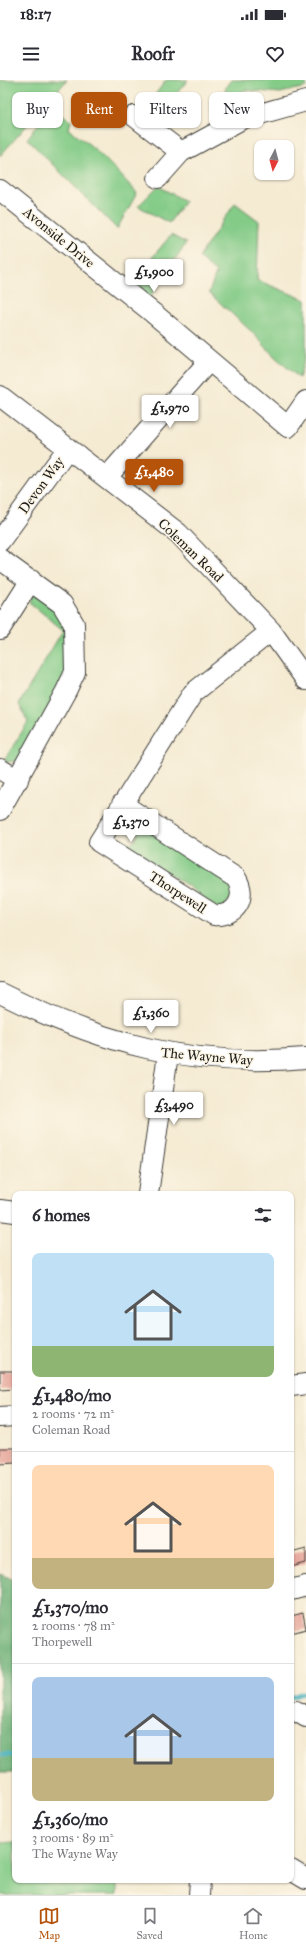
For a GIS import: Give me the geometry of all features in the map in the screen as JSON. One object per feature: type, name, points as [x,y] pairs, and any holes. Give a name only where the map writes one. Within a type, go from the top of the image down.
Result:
[{"type":"street","points":[[158,178],[181,152],[242,119],[306,101]]},
{"type":"street","points":[[134,116],[181,152]]},
{"type":"street","name":"Avonside Drive","points":[[0,190],[95,266],[288,426],[306,401]]},
{"type":"street","points":[[107,477],[209,361]]},
{"type":"street","name":"Coleman Road","points":[[0,396],[178,533],[271,631],[306,680]]},
{"type":"street","name":"Devon Way","points":[[0,541],[68,448]]},
{"type":"street","points":[[0,559],[31,580],[62,604],[74,624],[75,672],[18,780],[0,810]]},
{"type":"street","points":[[0,629],[31,580]]},
{"type":"street","points":[[271,631],[306,659]]},
{"type":"street","name":"Thorpewell","points":[[122,804],[236,878],[241,890],[239,902],[236,908],[226,915],[214,915],[99,842],[122,804],[193,693],[200,685],[271,631]]},
{"type":"street","points":[[0,769],[18,780]]},
{"type":"street","name":"The Wayne Way","points":[[0,993],[88,1032],[134,1046],[168,1054],[225,1060],[254,1061],[306,1058]]},
{"type":"street","points":[[148,1191],[168,1054]]},
{"type":"street","points":[[0,1210],[12,1212]]},
{"type":"street","points":[[294,1386],[306,1384]]},
{"type":"street","points":[[0,1417],[12,1416]]},
{"type":"street","points":[[294,1589],[306,1586]]},
{"type":"street","points":[[294,1872],[306,1879]]},
{"type":"street","points":[[199,1895],[200,1883]]},
{"type":"green space","points":[[0,80],[67,80],[56,92],[12,92],[12,128],[25,128],[0,156]]},
{"type":"green space","points":[[166,80],[188,80],[178,92],[157,92]]},
{"type":"green space","points":[[232,80],[306,80],[306,87],[280,93],[244,90],[242,92],[226,92],[225,89]]},
{"type":"green space","points":[[63,115],[71,121],[69,129],[79,136],[113,167],[137,193],[117,229],[27,139],[35,128],[63,128]]},
{"type":"green space","points":[[158,186],[185,201],[169,223],[138,206]]},
{"type":"green space","points":[[235,203],[259,221],[257,280],[306,300],[306,355],[299,378],[209,293],[216,273],[199,257]]},
{"type":"green space","points":[[171,235],[186,243],[147,301],[125,290]]},
{"type":"green space","points":[[32,595],[39,595],[58,610],[67,629],[69,673],[20,761],[3,762],[28,722],[19,704],[63,630],[29,602]]},
{"type":"green space","points":[[132,818],[232,883],[236,893],[220,911],[188,886],[123,845],[120,850],[114,846],[120,837],[132,844],[138,834],[126,826]]},
{"type":"green space","points":[[0,1574],[12,1579],[12,1772],[0,1772]]},
{"type":"green space","points":[[12,1842],[12,1883],[117,1883],[117,1895],[0,1895],[0,1843]]},
{"type":"building","points":[[0,1371],[12,1371],[12,1389],[0,1390]]},
{"type":"building","points":[[0,1448],[12,1448],[12,1463],[0,1464]]},
{"type":"building","points":[[306,1548],[306,1563],[294,1566],[294,1551]]},
{"type":"building","points":[[303,1613],[306,1629],[294,1632],[294,1615]]},
{"type":"waterway","points":[[294,1696],[306,1692]]},
{"type":"waterway","points":[[0,1755],[12,1755]]}]
